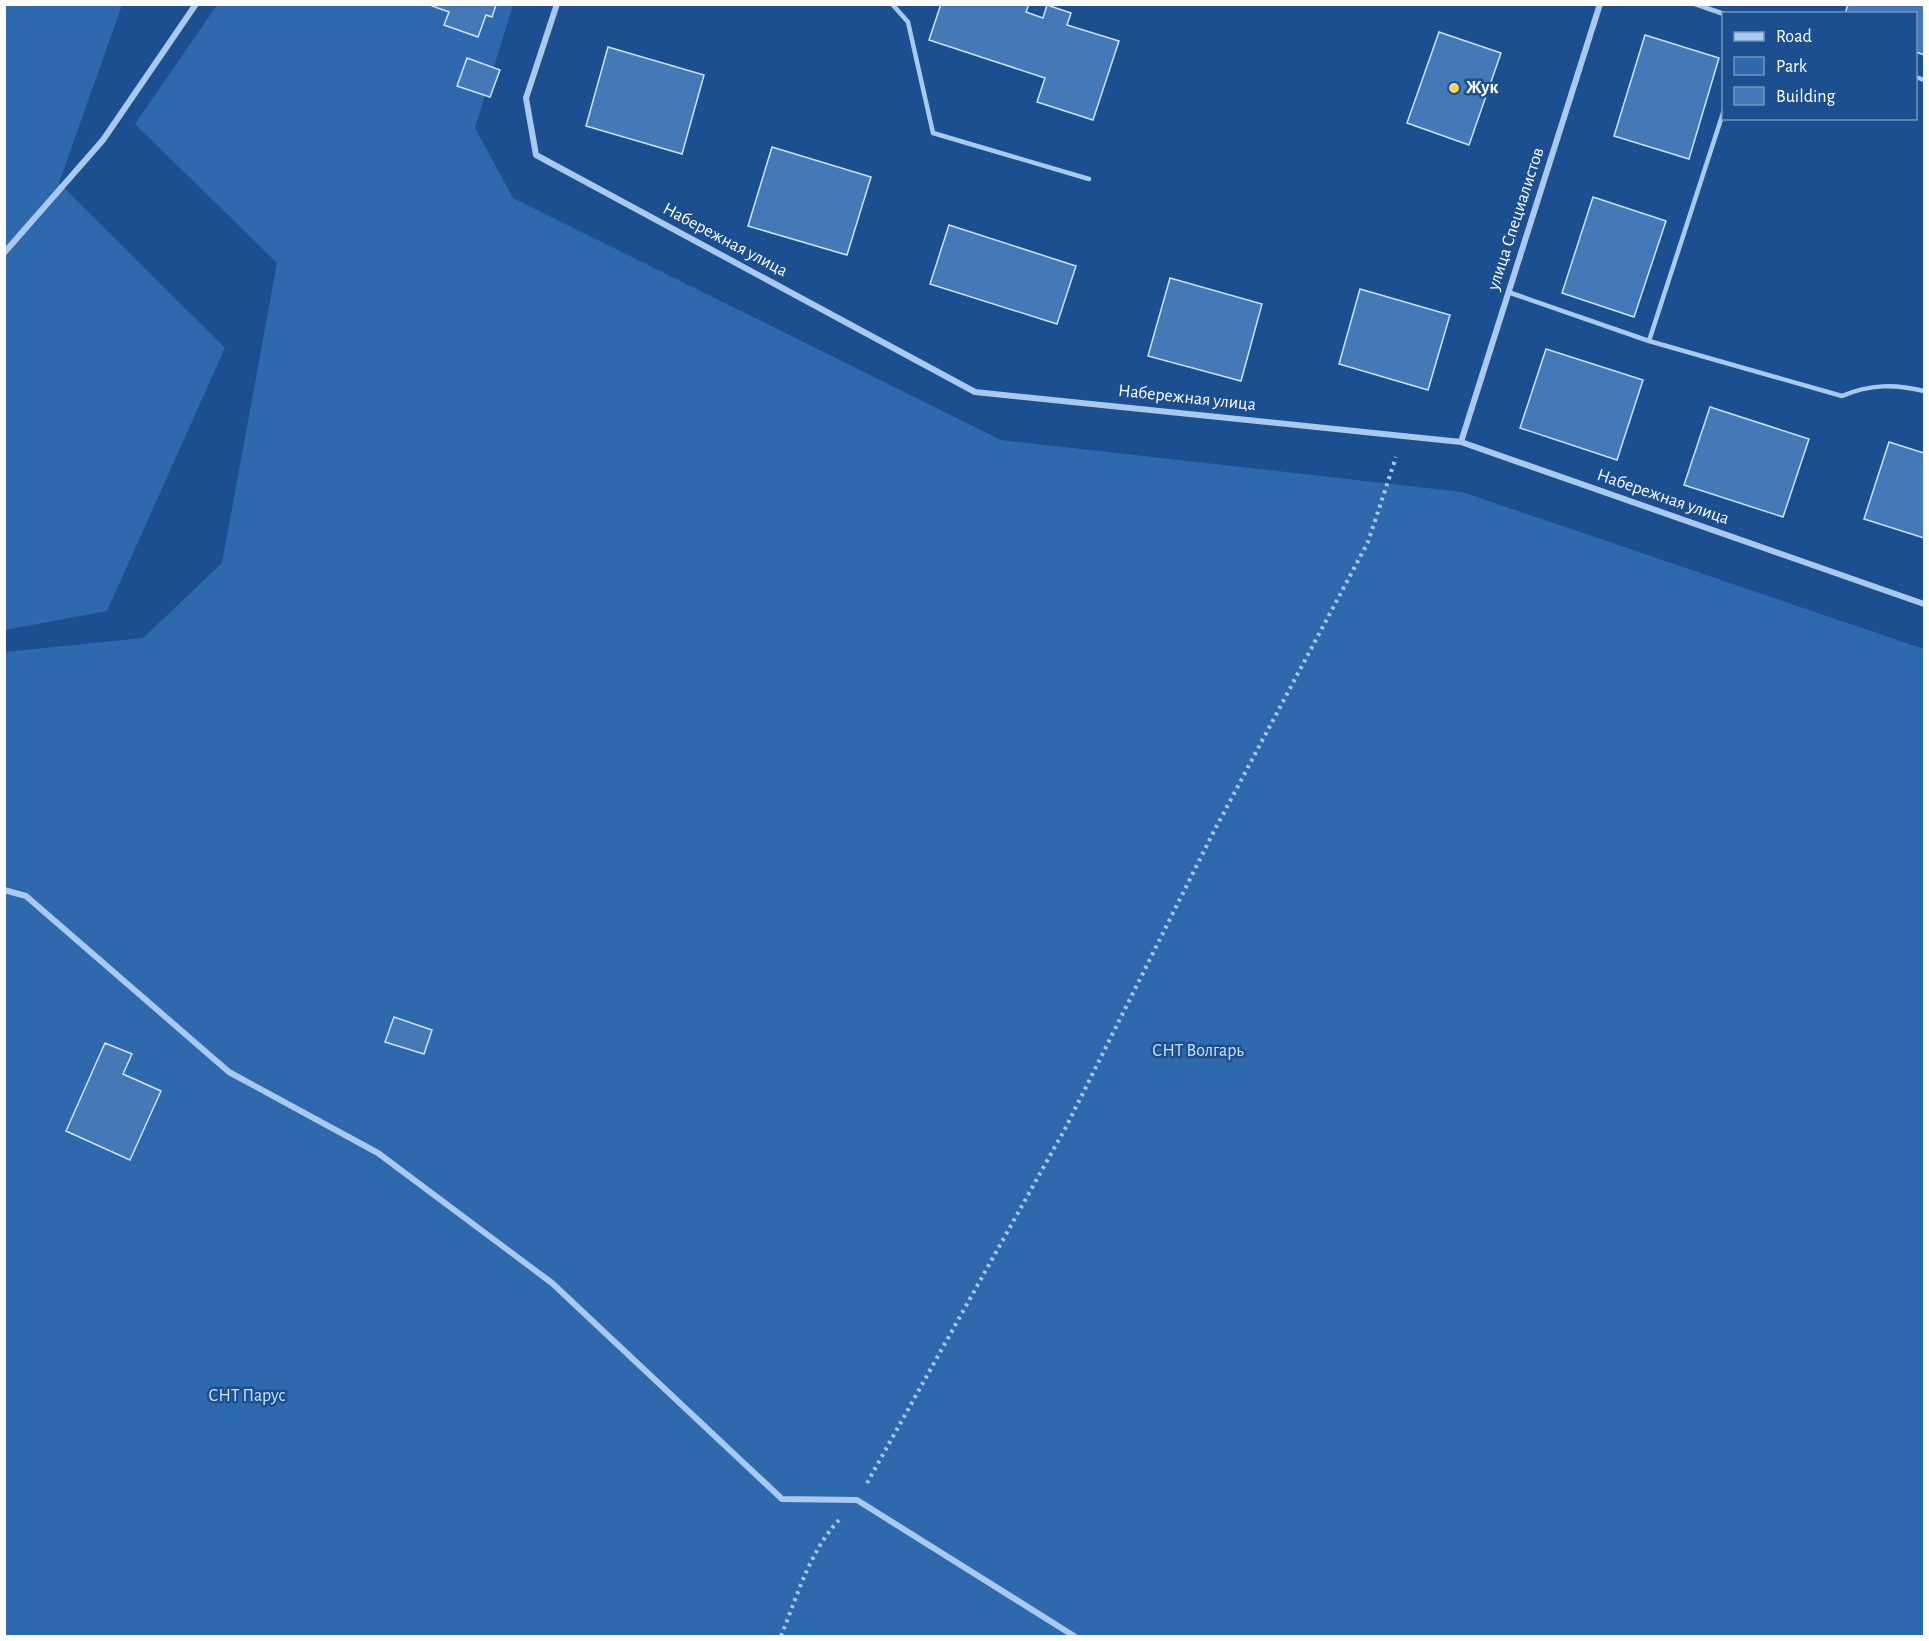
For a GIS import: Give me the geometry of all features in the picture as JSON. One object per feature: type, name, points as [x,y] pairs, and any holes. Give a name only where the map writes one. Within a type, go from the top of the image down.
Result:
[{"type":"street","points":[[4,253],[103,140],[196,4]]},
{"type":"street","name":"Набережная улица","points":[[557,4],[526,98],[536,155],[975,392],[1461,442],[1924,604]]},
{"type":"street","name":"улица Специалистов","points":[[1461,442],[1600,4]]},
{"type":"street","points":[[4,890],[26,896],[229,1072],[378,1153],[552,1283],[782,1499],[857,1500],[1074,1636]]},
{"type":"lane","points":[[892,4],[908,22],[933,133],[1089,179]]},
{"type":"lane","points":[[1695,4],[1722,13]]},
{"type":"lane","points":[[1649,341],[1722,116]]},
{"type":"lane","points":[[1508,292],[1649,341],[1842,396],[1858,389],[1877,386],[1904,386],[1924,391]]},
{"type":"path","points":[[781,1636],[811,1560],[825,1534],[857,1500],[1066,1127],[1213,833],[1368,542],[1403,436]]},
{"type":"green space","points":[[5,5],[122,5],[59,183],[225,348],[107,611],[5,630]]},
{"type":"green space","name":"СНТ Волгарь","points":[[217,5],[513,5],[475,128],[513,198],[1001,440],[1462,492],[1924,649],[1924,1636],[5,1636],[5,652],[143,638],[222,563],[277,263],[135,124]]},
{"type":"building","points":[[432,4],[496,5],[492,17],[486,15],[478,37],[444,25],[449,12],[432,6]]},
{"type":"building","points":[[941,4],[1029,4],[1026,12],[1043,18],[1047,5],[1071,13],[1067,25],[1119,41],[1093,120],[1037,102],[1045,78],[929,40]]},
{"type":"building","points":[[1848,4],[1924,4],[1924,55],[1917,52],[1917,12],[1846,12]]},
{"type":"building","name":"Жук","points":[[1439,32],[1501,53],[1469,145],[1407,123]]},
{"type":"building","points":[[1645,35],[1719,58],[1689,159],[1614,136]]},
{"type":"building","points":[[608,47],[704,75],[682,154],[586,126]]},
{"type":"building","points":[[467,58],[500,70],[490,97],[457,86]]},
{"type":"building","points":[[772,147],[871,177],[847,255],[748,226]]},
{"type":"building","points":[[1593,197],[1666,221],[1634,317],[1562,293]]},
{"type":"building","points":[[949,225],[1076,266],[1057,324],[930,284]]},
{"type":"building","points":[[1170,278],[1262,304],[1241,381],[1148,356]]},
{"type":"building","points":[[1360,289],[1450,315],[1428,390],[1339,364]]},
{"type":"building","points":[[1546,349],[1643,380],[1617,460],[1520,428]]},
{"type":"building","points":[[1710,407],[1809,439],[1783,517],[1684,485]]},
{"type":"building","points":[[1889,442],[1924,453],[1924,538],[1864,519]]},
{"type":"building","points":[[394,1017],[432,1030],[424,1054],[385,1042]]},
{"type":"building","points":[[105,1043],[132,1054],[123,1074],[161,1091],[130,1160],[66,1131]]},
{"type":"place","name":"Жук","points":[[1454,88]]},
{"type":"park label","name":"СНТ Парус","points":[[247,1396]]}]
